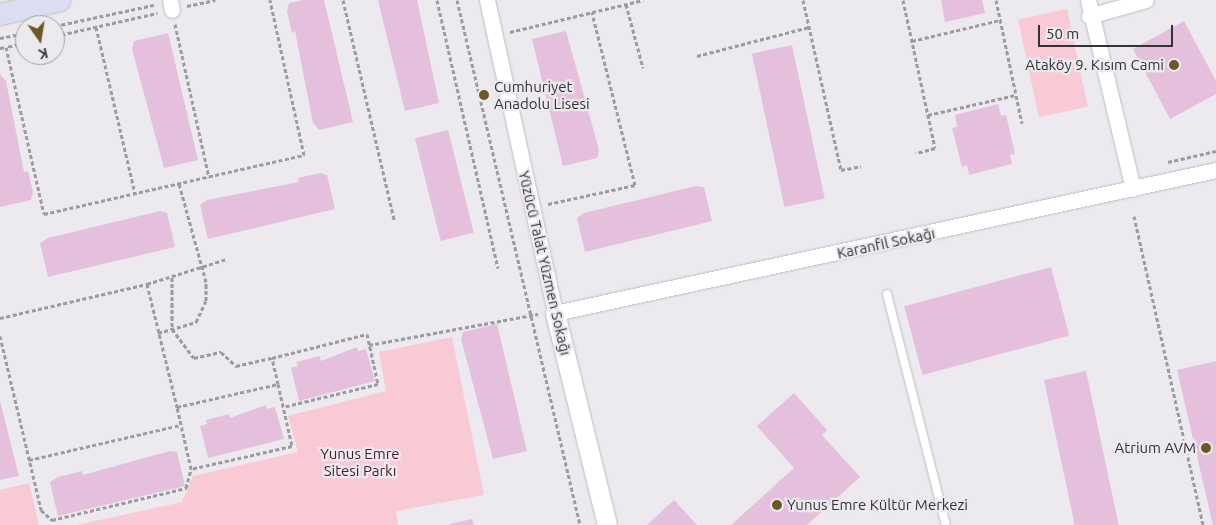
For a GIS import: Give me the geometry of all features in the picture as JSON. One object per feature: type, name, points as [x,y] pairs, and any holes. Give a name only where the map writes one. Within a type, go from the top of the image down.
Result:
[{"type":"main road","points":[[0,14],[58,0]]},
{"type":"street","name":"Yüzücü Talat Yüzmen Sokağı","points":[[487,0],[554,313],[607,525]]},
{"type":"street","points":[[1088,0],[1089,16],[1133,189]]},
{"type":"street","points":[[1089,16],[1146,0]]},
{"type":"street","name":"Karanfil Sokağı","points":[[554,313],[1216,170]]},
{"type":"lane","points":[[887,294],[946,525]]},
{"type":"path","points":[[65,24],[171,4],[216,0]]},
{"type":"path","points":[[6,47],[44,214],[304,155],[270,0]]},
{"type":"path","points":[[343,0],[394,220]]},
{"type":"path","points":[[437,0],[498,268]]},
{"type":"path","points":[[457,0],[580,525]]},
{"type":"path","points":[[494,36],[643,0]]},
{"type":"path","points":[[803,0],[841,170],[861,166]]},
{"type":"path","points":[[903,0],[935,148],[916,153]]},
{"type":"path","points":[[996,0],[1022,124]]},
{"type":"path","points":[[65,34],[96,27],[171,4]]},
{"type":"path","points":[[171,4],[209,177]]},
{"type":"path","points":[[626,4],[642,68]]},
{"type":"path","points":[[532,207],[634,186],[592,12]]},
{"type":"path","points":[[912,41],[1000,20]]},
{"type":"path","points":[[96,27],[135,193]]},
{"type":"path","points":[[697,56],[809,27]]},
{"type":"path","points":[[0,38],[15,35]]},
{"type":"path","points":[[0,48],[15,45]]},
{"type":"path","points":[[928,115],[1016,95]]},
{"type":"path","points":[[1158,164],[1216,151]]},
{"type":"path","points":[[158,333],[172,329],[202,315],[206,291],[179,184]]},
{"type":"path","points":[[1134,216],[1203,525]]},
{"type":"path","points":[[0,318],[146,284],[227,259]]},
{"type":"path","points":[[172,277],[172,329],[194,358],[221,352],[236,366],[367,334],[378,384],[283,407]]},
{"type":"path","points":[[0,336],[41,510],[52,520],[186,488],[191,469],[146,284]]},
{"type":"path","points":[[369,345],[530,315],[554,313]]},
{"type":"path","points":[[191,469],[292,446],[272,358]]},
{"type":"path","points":[[177,407],[278,384]]},
{"type":"path","points":[[29,460],[181,425]]},
{"type":"green space","points":[[1067,9],[1088,107],[1039,117],[1018,19]]},
{"type":"green space","name":"Yunus Emre Sitesi Parkı","points":[[452,337],[484,495],[396,511],[398,525],[77,525],[182,502],[193,476],[298,452],[288,416],[386,391],[379,352]]},
{"type":"green space","points":[[29,483],[39,525],[0,525],[0,490]]},
{"type":"building","points":[[303,0],[324,0],[353,122],[319,130],[313,123],[295,31],[292,33],[287,11],[289,3]]},
{"type":"building","points":[[378,0],[417,0],[439,103],[405,111]]},
{"type":"building","points":[[941,0],[982,0],[985,13],[945,22]]},
{"type":"building","name":"Ataköy 9. Kısım Cami","points":[[1184,21],[1216,81],[1216,94],[1170,119],[1133,49]]},
{"type":"building","points":[[566,31],[599,150],[597,158],[563,166],[532,39]]},
{"type":"building","points":[[168,33],[198,160],[164,168],[132,49],[134,41]]},
{"type":"building","points":[[792,45],[825,199],[785,207],[752,54]]},
{"type":"building","points":[[0,74],[6,81],[24,172],[28,171],[33,192],[31,200],[0,207]]},
{"type":"building","points":[[998,104],[1001,116],[1006,115],[1015,154],[1010,155],[1012,164],[969,175],[967,165],[962,167],[952,128],[957,127],[955,115]]},
{"type":"building","points":[[448,130],[474,233],[441,241],[415,138]]},
{"type":"building","points":[[320,173],[327,175],[335,209],[208,239],[200,205],[207,200],[299,182],[298,178]]},
{"type":"building","points":[[696,186],[704,187],[712,221],[585,252],[577,218],[584,213]]},
{"type":"building","points":[[160,211],[167,213],[175,247],[48,277],[40,243],[48,238]]},
{"type":"building","points":[[1051,267],[1069,336],[923,375],[904,306]]},
{"type":"building","points":[[497,324],[527,451],[493,459],[461,339],[463,332]]},
{"type":"building","points":[[357,347],[358,351],[366,349],[375,381],[299,401],[291,368],[298,366],[296,362],[320,356],[321,361]]},
{"type":"building","name":"Atrium AVM","points":[[1216,361],[1216,525],[1213,525],[1177,370]]},
{"type":"building","points":[[1086,371],[1119,525],[1075,525],[1044,380]]},
{"type":"building","points":[[794,393],[827,430],[822,435],[860,477],[807,525],[731,525],[794,468],[757,426]]},
{"type":"building","points":[[0,401],[19,476],[0,480]]},
{"type":"building","points":[[266,405],[267,409],[275,407],[284,439],[208,458],[200,426],[207,424],[206,420],[229,414],[230,418]]},
{"type":"building","points":[[170,451],[177,452],[185,486],[58,516],[50,482],[58,477],[82,471],[83,475]]},
{"type":"building","points":[[674,500],[697,525],[647,525]]},
{"type":"building","points":[[472,519],[474,525],[450,525],[450,524]]},
{"type":"place","name":"Ataköy 9. Kısım Cami","points":[[1174,65]]},
{"type":"place","name":"Cumhuriyet Anadolu Lisesi","points":[[484,95]]},
{"type":"place","name":"Atrium AVM","points":[[1206,448]]},
{"type":"place","name":"Yunus Emre Kültür Merkezi","points":[[777,505]]}]
